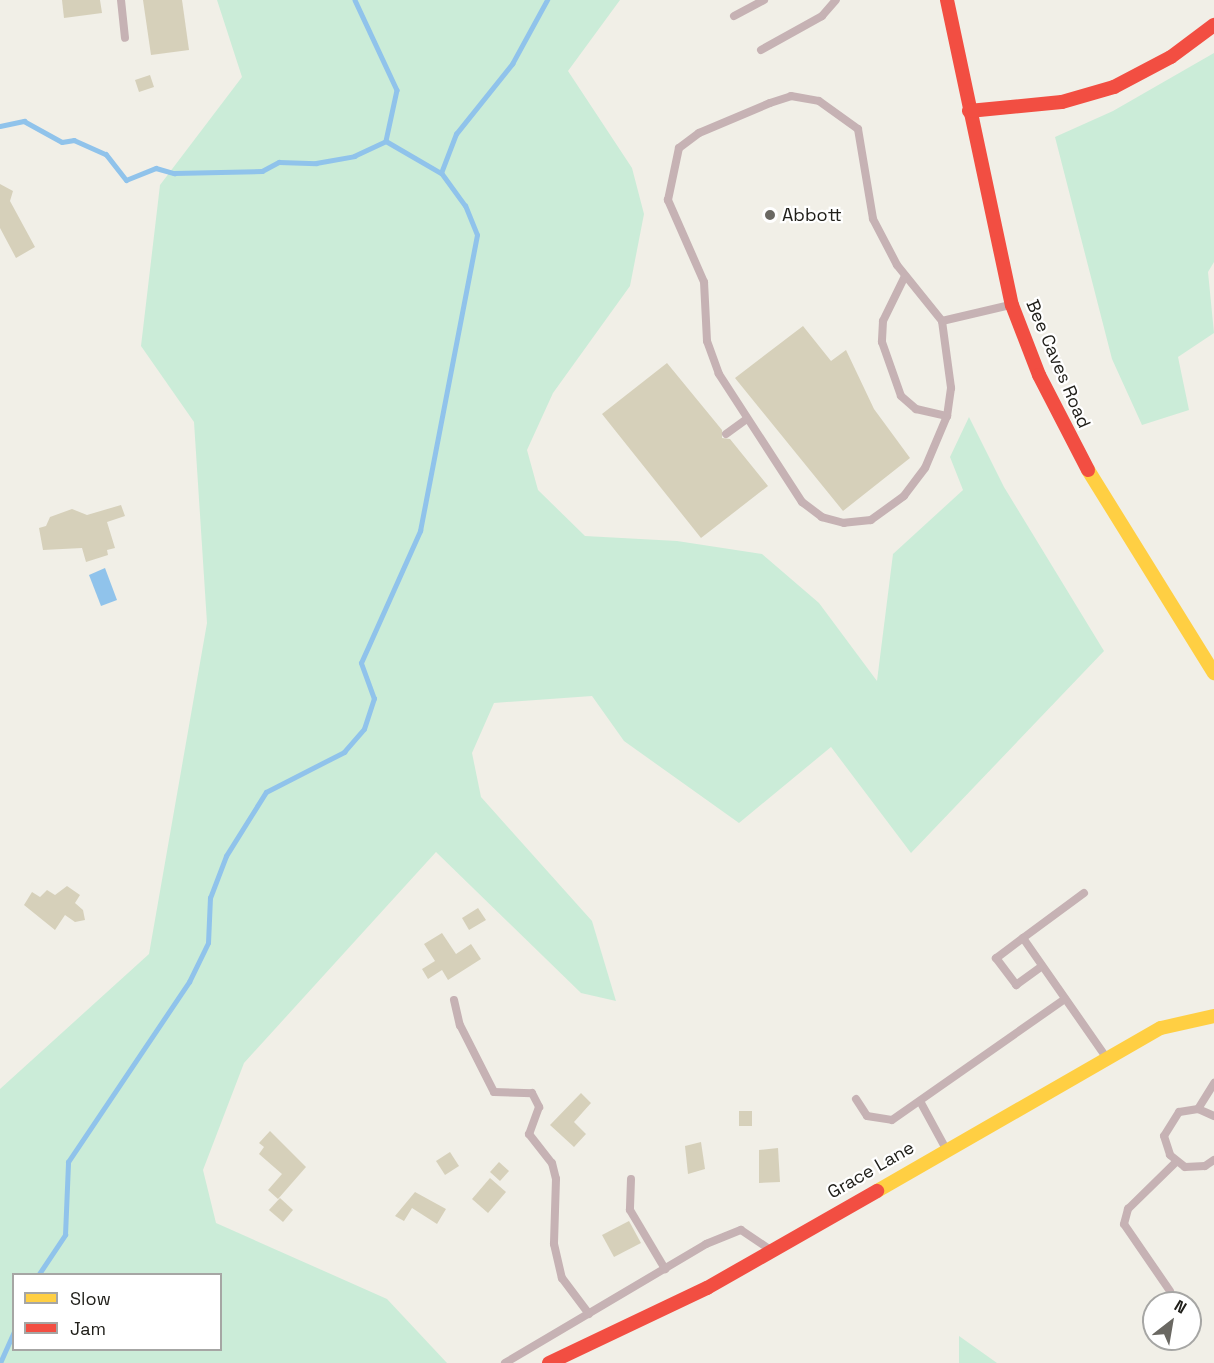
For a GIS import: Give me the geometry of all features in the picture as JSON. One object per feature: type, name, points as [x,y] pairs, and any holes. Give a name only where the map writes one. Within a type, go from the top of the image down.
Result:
[{"type":"street","name":"Bee Caves Road","points":[[947,0],[1012,305],[1076,451],[1214,673]]},
{"type":"street","points":[[969,111],[1062,102],[1114,87],[1171,57],[1214,25]]},
{"type":"street","name":"Grace Lane","points":[[549,1363],[707,1288],[769,1249],[1161,1028],[1214,1016]]},
{"type":"lane","points":[[121,0],[125,38]]},
{"type":"lane","points":[[734,16],[764,0]]},
{"type":"lane","points":[[761,50],[822,16],[836,0]]},
{"type":"lane","points":[[790,96],[819,101],[839,112],[858,129],[873,219],[905,276],[942,321],[949,350],[947,416],[934,451],[904,496],[871,520],[844,523],[822,517],[802,502],[719,374],[707,341],[704,282],[668,200],[679,148],[699,133],[790,96]]},
{"type":"lane","points":[[905,276],[890,303],[882,342],[901,396],[916,409],[947,416]]},
{"type":"lane","points":[[942,321],[1012,305]]},
{"type":"lane","points":[[726,434],[747,419]]},
{"type":"lane","points":[[1042,966],[1016,986],[996,958],[1084,893]]},
{"type":"lane","points":[[1023,938],[1106,1058]]},
{"type":"lane","points":[[856,1099],[867,1116],[879,1121],[892,1120],[921,1103],[1065,999]]},
{"type":"lane","points":[[454,1000],[460,1025],[490,1087],[499,1093],[513,1089],[531,1093],[538,1107],[529,1134],[552,1163],[556,1179],[554,1244],[562,1278],[589,1314]]},
{"type":"lane","points":[[1198,1109],[1214,1083]]},
{"type":"lane","points":[[921,1103],[946,1149]]},
{"type":"lane","points":[[1214,1116],[1198,1109],[1179,1112],[1166,1127],[1165,1146],[1176,1162],[1195,1168],[1214,1160]]},
{"type":"lane","points":[[1170,1291],[1124,1224],[1128,1209],[1176,1162]]},
{"type":"lane","points":[[631,1179],[630,1210],[665,1269]]},
{"type":"lane","points":[[505,1363],[706,1244],[741,1230],[769,1249]]},
{"type":"green space","points":[[217,0],[620,0],[568,71],[632,168],[644,214],[630,286],[553,393],[527,450],[538,490],[585,536],[677,541],[762,554],[819,603],[877,681],[893,554],[963,490],[950,457],[969,417],[1004,487],[1104,651],[911,853],[831,747],[739,823],[624,741],[592,696],[494,703],[472,753],[481,797],[592,921],[616,1001],[581,993],[436,852],[244,1063],[203,1170],[216,1223],[387,1299],[447,1363],[0,1363],[0,1089],[149,954],[207,623],[194,422],[141,346],[160,185],[242,77]]},
{"type":"green space","points":[[1214,53],[1214,262],[1208,272],[1214,333],[1178,357],[1189,410],[1142,425],[1112,359],[1055,137],[1113,111]]},
{"type":"green space","points":[[959,1336],[997,1363],[959,1363]]},
{"type":"water","points":[[105,568],[117,600],[101,606],[89,575]]},
{"type":"building","points":[[62,0],[100,0],[102,13],[64,18]]},
{"type":"building","points":[[143,0],[182,0],[189,50],[151,55]]},
{"type":"building","points":[[150,75],[154,87],[139,92],[135,80]]},
{"type":"building","points":[[0,184],[13,191],[10,201],[35,247],[16,258],[0,228]]},
{"type":"building","points":[[803,326],[831,361],[846,350],[874,409],[910,458],[843,511],[735,378]]},
{"type":"building","points":[[667,363],[722,430],[722,438],[730,439],[768,486],[701,538],[602,414]]},
{"type":"building","points":[[121,505],[125,516],[107,522],[115,548],[107,550],[108,555],[86,562],[82,548],[43,550],[39,528],[46,526],[50,517],[72,509],[87,515]]},
{"type":"building","points":[[67,886],[80,895],[75,903],[83,910],[85,920],[75,922],[65,915],[55,930],[24,905],[32,892],[40,897],[47,890],[55,895]]},
{"type":"building","points":[[478,908],[486,920],[469,930],[462,918]]},
{"type":"building","points":[[442,933],[456,954],[471,944],[481,959],[448,980],[442,970],[428,979],[422,969],[435,961],[424,944]]},
{"type":"building","points":[[581,1093],[591,1103],[574,1122],[586,1134],[574,1147],[550,1125]]},
{"type":"building","points":[[739,1111],[752,1111],[752,1126],[739,1126]]},
{"type":"building","points":[[270,1131],[306,1167],[278,1199],[268,1190],[282,1174],[259,1154],[264,1147],[259,1143]]},
{"type":"building","points":[[701,1142],[705,1169],[688,1174],[685,1146]]},
{"type":"building","points":[[778,1148],[780,1182],[759,1183],[759,1150]]},
{"type":"building","points":[[450,1152],[459,1166],[445,1175],[436,1161]]},
{"type":"building","points":[[499,1162],[509,1171],[500,1181],[490,1172]]},
{"type":"building","points":[[490,1178],[506,1192],[488,1213],[472,1199]]},
{"type":"building","points":[[415,1192],[446,1209],[437,1224],[412,1208],[404,1221],[395,1216]]},
{"type":"building","points":[[280,1198],[293,1210],[283,1222],[269,1210]]},
{"type":"building","points":[[629,1221],[641,1243],[614,1257],[602,1235]]},
{"type":"waterway","points":[[355,0],[397,90],[386,141]]},
{"type":"waterway","points":[[40,1273],[65,1235],[68,1162],[189,982],[208,943],[210,898],[226,856],[266,792],[344,752],[364,729],[374,699],[361,663],[420,531],[477,235],[465,206],[441,173],[456,134],[512,64],[547,0]]},
{"type":"waterway","points":[[0,126],[24,121],[62,142],[74,140],[106,154],[126,180],[156,168],[174,173],[262,171],[279,162],[316,163],[354,156],[386,141],[441,173]]},
{"type":"waterway","points":[[0,1363],[12,1336]]},
{"type":"traffic: slow","points":[[1088,470],[1214,673]]},
{"type":"traffic: slow","points":[[877,1191],[1161,1028],[1214,1016]]},
{"type":"traffic: jam","points":[[947,0],[1012,305],[1039,375],[1088,470]]},
{"type":"traffic: jam","points":[[969,111],[1062,102],[1114,87],[1171,57],[1214,25]]},
{"type":"traffic: jam","points":[[549,1363],[707,1288],[877,1191]]},
{"type":"place","name":"Abbott","points":[[770,215]]}]
